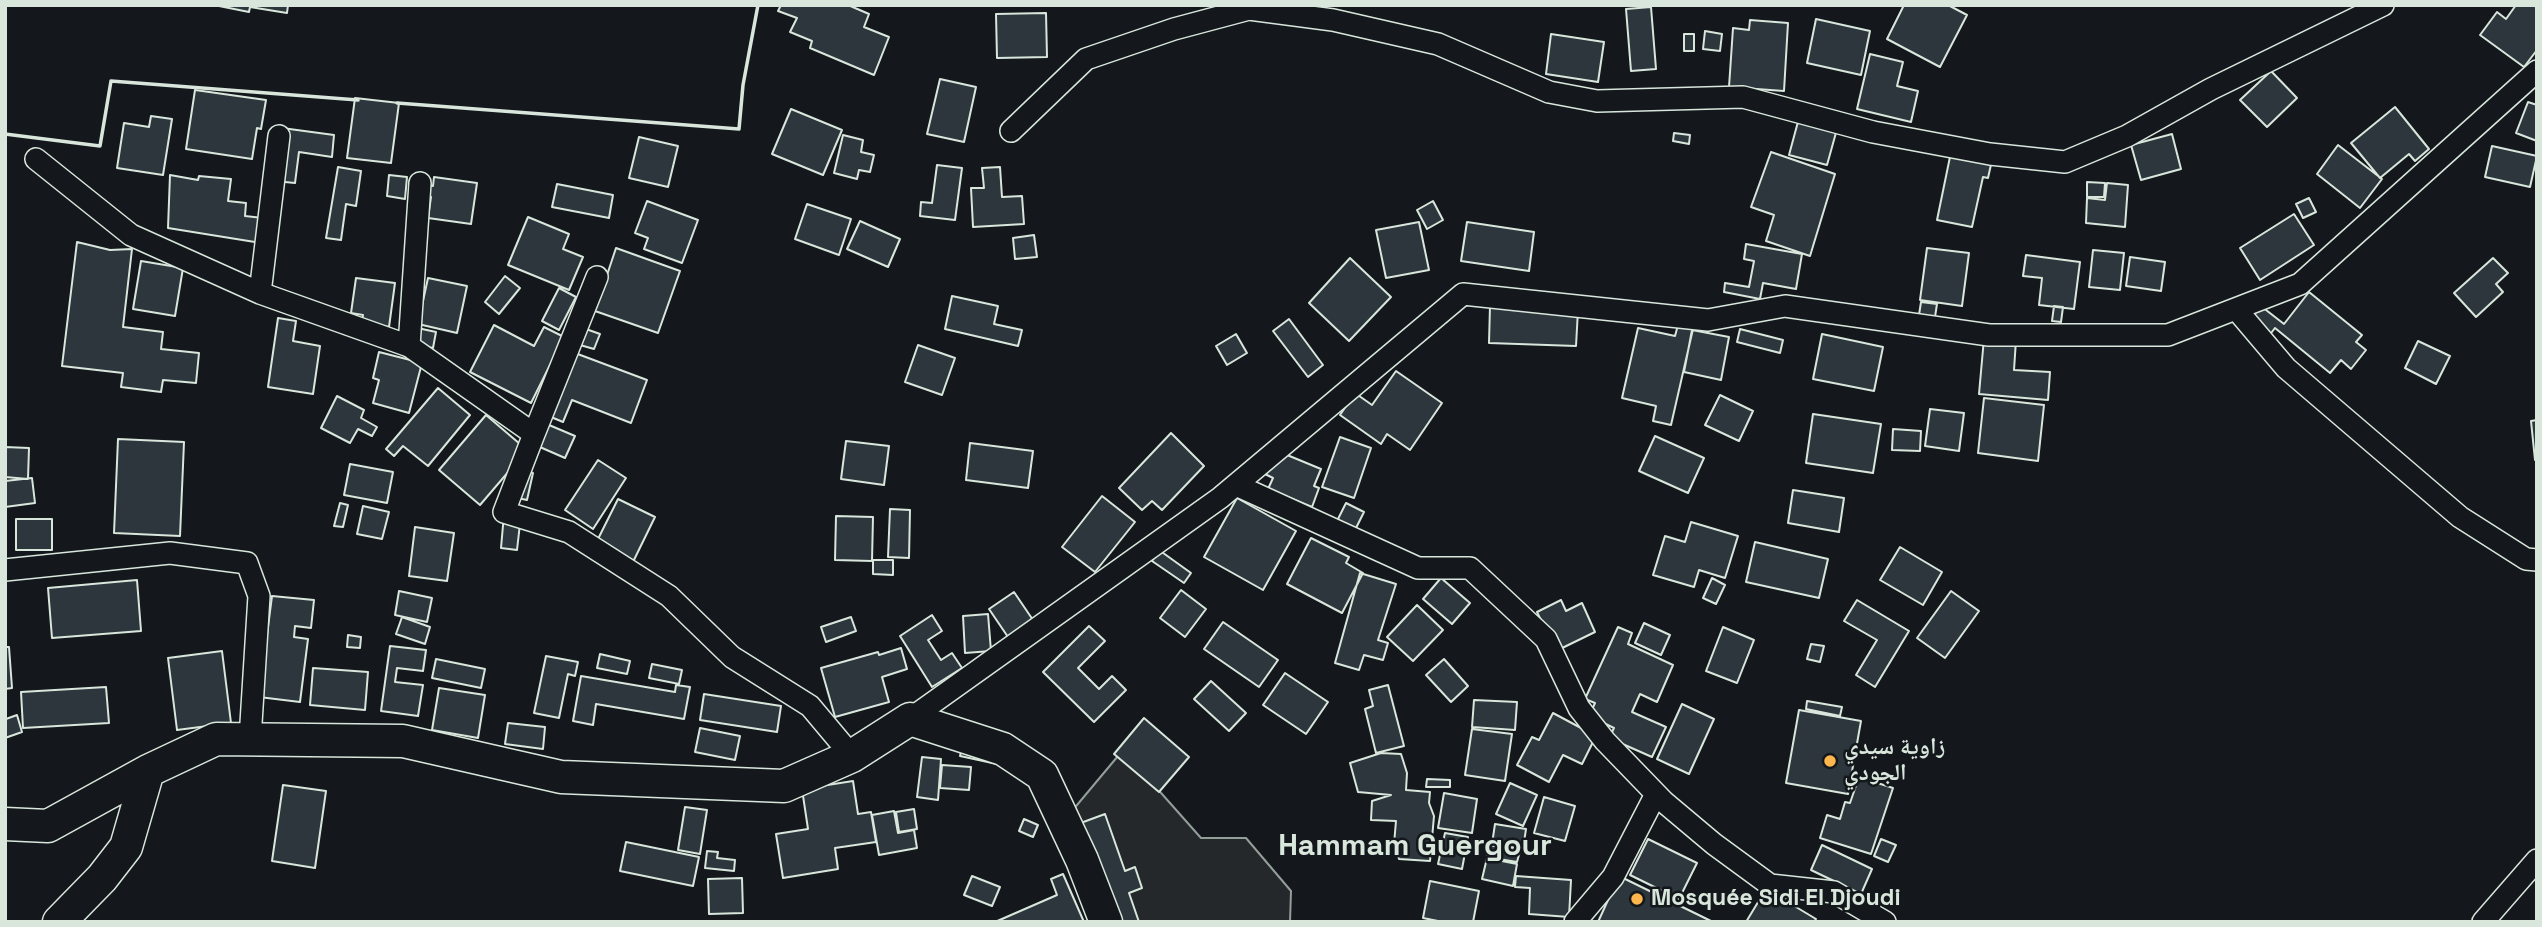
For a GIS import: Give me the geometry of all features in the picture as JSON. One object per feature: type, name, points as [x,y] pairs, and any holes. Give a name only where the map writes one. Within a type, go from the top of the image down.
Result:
[{"type":"street","points":[[1011,131],[1086,59],[1174,29],[1249,9],[1333,20],[1438,44],[1549,92],[1597,101],[1743,97],[1873,132],[1990,154],[2065,162],[2127,136],[2351,13],[2383,5]]},
{"type":"street","points":[[5,824],[48,826],[148,771],[216,739],[403,741],[561,777],[785,786],[852,756],[910,719],[1236,485],[1463,293],[1708,320],[1785,306],[1989,335],[2168,335],[2300,284],[2537,71]]},
{"type":"street","points":[[260,293],[279,136]]},
{"type":"street","points":[[36,159],[131,235],[260,293],[409,346],[534,433]]},
{"type":"street","points":[[409,346],[420,183]]},
{"type":"street","points":[[597,277],[504,512],[569,532],[669,596],[732,657],[810,706],[852,756]]},
{"type":"street","points":[[2236,309],[2286,368],[2460,517],[2526,558],[2537,560]]},
{"type":"street","points":[[1236,485],[1418,568],[1470,568],[1546,639],[1579,708],[1605,741],[1656,794],[1714,844],[1770,885],[1833,892],[1885,922]]},
{"type":"street","points":[[5,570],[170,553],[247,563],[259,596],[250,739]]},
{"type":"street","points":[[910,719],[1003,749],[1042,775],[1082,859],[1106,922]]},
{"type":"street","points":[[59,922],[102,878],[126,847],[148,771]]},
{"type":"street","points":[[1575,922],[1613,877],[1656,794]]},
{"type":"street","points":[[2483,922],[2537,860]]},
{"type":"shaded area","points":[[1123,750],[1201,838],[1246,838],[1291,891],[1290,922],[1114,922],[1072,811]]},
{"type":"building","points":[[214,5],[288,5],[287,13],[250,7],[249,12]]},
{"type":"building","points":[[781,5],[848,5],[869,14],[864,27],[889,37],[874,75],[810,48],[812,41],[790,32],[797,18],[778,11]]},
{"type":"building","points":[[1904,5],[1948,5],[1967,15],[1940,67],[1887,39]]},
{"type":"building","points":[[2516,5],[2534,5],[2537,8],[2537,50],[2524,67],[2480,35],[2497,12],[2506,19]]},
{"type":"building","points":[[1651,7],[1656,69],[1631,71],[1626,9]]},
{"type":"building","points":[[1046,13],[1047,57],[997,58],[996,14]]},
{"type":"building","points":[[1816,19],[1870,31],[1861,75],[1807,63]]},
{"type":"building","points":[[1750,20],[1788,23],[1784,91],[1729,87],[1733,28],[1749,30]]},
{"type":"building","points":[[1705,31],[1722,34],[1720,51],[1703,49]]},
{"type":"building","points":[[1551,34],[1604,42],[1598,82],[1546,74]]},
{"type":"building","points":[[1684,34],[1694,34],[1694,51],[1684,51]]},
{"type":"building","points":[[1870,54],[1903,62],[1897,86],[1918,91],[1911,122],[1857,109]]},
{"type":"building","points":[[2271,71],[2297,98],[2267,127],[2240,100]]},
{"type":"building","points":[[940,79],[976,87],[964,142],[927,134]]},
{"type":"building","points":[[195,90],[266,100],[261,129],[257,128],[252,159],[186,149]]},
{"type":"building","points":[[355,98],[399,103],[391,163],[347,158]]},
{"type":"building","points":[[2528,102],[2537,105],[2537,141],[2516,133]]},
{"type":"building","points":[[2395,107],[2429,149],[2415,161],[2409,154],[2380,178],[2351,143]]},
{"type":"building","points":[[791,109],[842,130],[823,175],[772,154]]},
{"type":"building","points":[[151,116],[172,119],[163,175],[117,168],[124,123],[149,127]]},
{"type":"building","points":[[1799,118],[1837,129],[1827,165],[1789,155]]},
{"type":"building","points":[[282,128],[334,135],[332,157],[299,152],[295,183],[275,181]]},
{"type":"building","points":[[1674,133],[1690,135],[1689,144],[1673,141]]},
{"type":"building","points":[[2172,134],[2181,169],[2141,180],[2131,145]]},
{"type":"building","points":[[843,135],[863,140],[861,152],[874,155],[870,172],[859,170],[857,179],[834,173]]},
{"type":"building","points":[[639,137],[678,146],[668,187],[629,178]]},
{"type":"building","points":[[2338,145],[2382,179],[2360,208],[2317,174]]},
{"type":"building","points":[[2492,146],[2537,156],[2530,187],[2485,177]]},
{"type":"building","points":[[1771,152],[1835,174],[1810,256],[1766,241],[1774,215],[1751,207]]},
{"type":"building","points":[[1951,152],[1992,160],[1988,178],[1983,177],[1972,227],[1937,220]]},
{"type":"building","points":[[937,165],[962,168],[955,220],[920,216],[921,202],[932,203]]},
{"type":"building","points":[[338,167],[361,171],[356,206],[346,204],[341,240],[326,238]]},
{"type":"building","points":[[1000,167],[1002,197],[1022,196],[1024,224],[973,227],[971,188],[984,188],[982,168]]},
{"type":"building","points":[[170,175],[198,180],[199,176],[231,179],[228,201],[246,203],[245,216],[263,218],[261,243],[168,228]]},
{"type":"building","points":[[389,175],[407,177],[405,199],[387,196]]},
{"type":"building","points":[[434,177],[477,183],[471,224],[428,218],[431,197],[421,196],[422,185],[433,186]]},
{"type":"building","points":[[2087,182],[2105,183],[2104,197],[2087,197]]},
{"type":"building","points":[[2107,183],[2128,185],[2125,227],[2086,223],[2087,198],[2105,200]]},
{"type":"building","points":[[557,184],[613,195],[609,218],[552,207]]},
{"type":"building","points":[[2309,198],[2316,212],[2303,218],[2296,204]]},
{"type":"building","points":[[647,201],[698,220],[682,263],[644,249],[648,238],[635,233]]},
{"type":"building","points":[[1433,201],[1443,220],[1427,229],[1417,210]]},
{"type":"building","points":[[807,204],[851,219],[839,255],[795,239]]},
{"type":"building","points":[[2294,214],[2314,245],[2260,280],[2240,248]]},
{"type":"building","points":[[528,217],[569,234],[563,249],[583,257],[569,290],[508,265]]},
{"type":"building","points":[[860,221],[900,239],[888,267],[847,249]]},
{"type":"building","points":[[1419,222],[1429,270],[1386,278],[1376,230]]},
{"type":"building","points":[[1467,222],[1534,232],[1529,271],[1461,261]]},
{"type":"building","points":[[1034,235],[1037,257],[1015,259],[1013,238]]},
{"type":"building","points":[[77,242],[110,250],[132,249],[123,327],[163,332],[161,349],[199,353],[196,383],[163,380],[161,392],[121,387],[123,373],[62,366]]},
{"type":"building","points":[[1746,244],[1802,254],[1796,289],[1763,283],[1760,299],[1724,292],[1725,283],[1749,287],[1754,261],[1744,259]]},
{"type":"building","points":[[616,248],[680,271],[658,333],[595,311]]},
{"type":"building","points":[[1927,248],[1969,253],[1962,306],[1920,300]]},
{"type":"building","points":[[2093,250],[2124,253],[2120,290],[2089,287]]},
{"type":"building","points":[[2026,255],[2080,262],[2074,309],[2039,305],[2042,278],[2023,276]]},
{"type":"building","points":[[2130,257],[2165,262],[2161,291],[2126,286]]},
{"type":"building","points":[[1350,258],[1391,297],[1349,341],[1309,303]]},
{"type":"building","points":[[2493,258],[2508,273],[2496,284],[2503,292],[2476,317],[2454,293]]},
{"type":"building","points":[[141,261],[183,268],[175,316],[133,309]]},
{"type":"building","points":[[505,276],[520,288],[499,314],[485,302]]},
{"type":"building","points":[[356,278],[395,283],[389,327],[362,323],[363,315],[351,313]]},
{"type":"building","points":[[428,278],[467,286],[457,333],[418,324]]},
{"type":"building","points":[[559,288],[576,297],[559,330],[542,321]]},
{"type":"building","points":[[2309,292],[2362,335],[2356,342],[2366,350],[2351,369],[2341,360],[2330,373],[2275,328],[2268,337],[2245,318],[2257,303],[2284,324]]},
{"type":"building","points":[[952,296],[998,306],[994,324],[1022,330],[1018,346],[945,329]]},
{"type":"building","points":[[1921,302],[1937,304],[1935,317],[1919,315]]},
{"type":"building","points":[[1490,306],[1578,310],[1576,346],[1489,343]]},
{"type":"building","points":[[2054,306],[2063,307],[2061,322],[2052,321]]},
{"type":"building","points":[[278,318],[296,321],[293,341],[320,346],[313,394],[268,387]]},
{"type":"building","points":[[1289,319],[1323,365],[1308,377],[1273,331]]},
{"type":"building","points":[[494,325],[534,346],[544,327],[564,337],[531,403],[470,372]]},
{"type":"building","points":[[1678,325],[1693,329],[1671,425],[1653,421],[1656,406],[1622,398],[1638,328],[1675,336]]},
{"type":"building","points":[[413,327],[436,332],[433,348],[410,344]]},
{"type":"building","points":[[586,329],[600,334],[594,349],[580,345]]},
{"type":"building","points":[[1740,329],[1783,340],[1780,353],[1737,342]]},
{"type":"building","points":[[1692,330],[1729,337],[1721,380],[1684,372]]},
{"type":"building","points":[[1236,334],[1247,353],[1227,365],[1216,346]]},
{"type":"building","points":[[1822,334],[1883,347],[1874,391],[1813,379]]},
{"type":"building","points":[[1984,338],[2016,340],[2014,370],[2050,372],[2048,400],[1979,394]]},
{"type":"building","points":[[2418,341],[2450,356],[2436,384],[2405,368]]},
{"type":"building","points":[[918,345],[955,358],[942,395],[905,382]]},
{"type":"building","points":[[379,352],[422,363],[409,413],[373,403],[379,380],[373,378]]},
{"type":"building","points":[[575,353],[647,380],[631,423],[572,400],[563,422],[551,417]]},
{"type":"building","points":[[1396,371],[1442,403],[1410,450],[1387,434],[1381,444],[1340,415],[1355,393],[1372,405]]},
{"type":"building","points":[[438,388],[470,415],[428,466],[403,446],[394,456],[386,449]]},
{"type":"building","points":[[1720,395],[1753,411],[1739,441],[1705,425]]},
{"type":"building","points":[[337,396],[364,410],[361,418],[377,427],[372,436],[358,429],[350,443],[321,428]]},
{"type":"building","points":[[1984,398],[2044,405],[2038,461],[1978,453]]},
{"type":"building","points":[[1930,409],[1964,413],[1959,451],[1925,446]]},
{"type":"building","points":[[1813,414],[1881,424],[1873,473],[1806,463]]},
{"type":"building","points":[[486,415],[527,450],[480,505],[439,470]]},
{"type":"building","points":[[2537,420],[2537,460],[2535,460],[2531,421]]},
{"type":"building","points":[[542,422],[575,436],[565,458],[533,444]]},
{"type":"building","points":[[1893,429],[1921,431],[1920,451],[1892,450]]},
{"type":"building","points":[[1171,433],[1204,466],[1162,510],[1152,501],[1142,510],[1119,488]]},
{"type":"building","points":[[1655,436],[1704,458],[1688,493],[1639,471]]},
{"type":"building","points":[[1340,437],[1371,448],[1354,498],[1322,487]]},
{"type":"building","points":[[118,439],[184,442],[180,536],[114,533]]},
{"type":"building","points":[[846,441],[889,446],[884,485],[841,479]]},
{"type":"building","points":[[970,443],[1033,451],[1028,488],[966,480]]},
{"type":"building","points":[[5,447],[29,448],[28,479],[5,477]]},
{"type":"building","points":[[1275,450],[1321,469],[1314,486],[1319,488],[1312,507],[1268,489],[1273,478],[1265,474]]},
{"type":"building","points":[[598,460],[626,478],[593,529],[565,510]]},
{"type":"building","points":[[350,464],[393,472],[387,503],[344,495]]},
{"type":"building","points":[[514,469],[533,473],[527,500],[508,496]]},
{"type":"building","points":[[32,478],[35,503],[5,507],[5,481]]},
{"type":"building","points":[[1793,490],[1844,498],[1839,532],[1788,523]]},
{"type":"building","points":[[1102,496],[1135,522],[1095,572],[1062,547]]},
{"type":"building","points":[[1237,498],[1296,531],[1263,590],[1204,557]]},
{"type":"building","points":[[618,499],[655,517],[631,566],[594,547]]},
{"type":"building","points":[[340,503],[348,505],[343,527],[334,526]]},
{"type":"building","points":[[1346,503],[1364,512],[1354,532],[1336,523]]},
{"type":"building","points":[[363,506],[389,512],[382,539],[357,534]]},
{"type":"building","points":[[890,509],[910,510],[909,558],[888,557]]},
{"type":"building","points":[[504,514],[521,515],[517,550],[501,548]]},
{"type":"building","points":[[836,516],[873,517],[872,561],[835,560]]},
{"type":"building","points":[[16,519],[52,519],[52,550],[16,550]]},
{"type":"building","points":[[1691,522],[1738,536],[1725,578],[1699,570],[1694,587],[1653,575],[1665,536],[1685,542]]},
{"type":"building","points":[[415,527],[454,533],[447,581],[409,576]]},
{"type":"building","points":[[1311,538],[1349,557],[1346,563],[1363,573],[1342,613],[1287,584]]},
{"type":"building","points":[[1755,542],[1828,559],[1819,598],[1746,582]]},
{"type":"building","points":[[1900,547],[1942,572],[1923,605],[1880,580]]},
{"type":"building","points":[[1159,550],[1191,573],[1184,583],[1152,561]]},
{"type":"building","points":[[873,560],[893,560],[893,575],[873,574]]},
{"type":"building","points":[[1360,573],[1396,584],[1378,640],[1388,643],[1383,660],[1364,655],[1359,670],[1335,663]]},
{"type":"building","points":[[1441,578],[1470,603],[1452,624],[1423,599]]},
{"type":"building","points":[[1712,578],[1725,585],[1716,604],[1703,598]]},
{"type":"building","points":[[137,580],[141,631],[52,638],[48,588]]},
{"type":"building","points":[[1181,590],[1206,609],[1185,637],[1160,618]]},
{"type":"building","points":[[399,591],[432,598],[427,622],[395,615]]},
{"type":"building","points":[[1951,591],[1979,611],[1945,658],[1917,638]]},
{"type":"building","points":[[1014,592],[1033,620],[1008,637],[989,609]]},
{"type":"building","points":[[272,596],[314,600],[311,628],[295,626],[294,637],[308,639],[300,702],[259,697]]},
{"type":"building","points":[[1561,600],[1566,611],[1582,603],[1595,632],[1556,651],[1537,612]]},
{"type":"building","points":[[1857,600],[1909,631],[1875,687],[1856,675],[1877,640],[1844,621]]},
{"type":"building","points":[[1417,605],[1443,630],[1413,661],[1387,637]]},
{"type":"building","points":[[988,614],[991,651],[965,653],[963,616]]},
{"type":"building","points":[[932,615],[942,631],[928,640],[941,660],[952,653],[962,668],[932,687],[900,636]]},
{"type":"building","points":[[402,617],[430,627],[425,644],[396,634]]},
{"type":"building","points":[[851,617],[856,631],[826,642],[821,627]]},
{"type":"building","points":[[1223,622],[1278,660],[1259,687],[1204,649]]},
{"type":"building","points":[[1644,623],[1670,635],[1661,655],[1635,643]]},
{"type":"building","points":[[1089,626],[1105,641],[1078,668],[1099,689],[1112,676],[1126,690],[1094,722],[1043,672]]},
{"type":"building","points":[[1618,627],[1632,633],[1628,644],[1673,665],[1657,702],[1640,694],[1632,712],[1666,727],[1652,757],[1609,738],[1614,728],[1589,716],[1595,703],[1585,699]]},
{"type":"building","points":[[1723,627],[1754,640],[1737,683],[1706,671]]},
{"type":"building","points":[[348,635],[361,637],[360,648],[347,647]]},
{"type":"building","points":[[1811,644],[1824,646],[1820,662],[1807,659]]},
{"type":"building","points":[[390,646],[426,650],[423,671],[397,668],[395,682],[423,685],[418,716],[381,711]]},
{"type":"building","points":[[5,647],[9,647],[12,688],[5,689]]},
{"type":"building","points":[[901,648],[907,669],[882,677],[889,702],[835,717],[821,668]]},
{"type":"building","points":[[222,651],[231,723],[177,730],[168,658]]},
{"type":"building","points":[[600,654],[630,661],[627,674],[597,668]]},
{"type":"building","points":[[546,656],[578,662],[575,676],[568,674],[559,718],[534,713]]},
{"type":"building","points":[[436,659],[485,669],[481,688],[432,678]]},
{"type":"building","points":[[1444,659],[1468,686],[1451,702],[1426,675]]},
{"type":"building","points":[[652,664],[682,670],[679,684],[649,678]]},
{"type":"building","points":[[313,668],[368,672],[365,710],[310,705]]},
{"type":"building","points":[[1285,673],[1328,702],[1306,734],[1263,705]]},
{"type":"building","points":[[581,676],[675,692],[676,685],[690,687],[684,719],[596,704],[593,725],[573,721]]},
{"type":"building","points":[[1211,681],[1246,713],[1229,731],[1194,699]]},
{"type":"building","points":[[1388,685],[1404,746],[1376,753],[1365,709],[1373,706],[1369,690]]},
{"type":"building","points":[[106,687],[109,723],[23,728],[21,692]]},
{"type":"building","points":[[439,688],[485,695],[478,738],[432,730]]},
{"type":"building","points":[[704,694],[781,706],[777,732],[700,720]]},
{"type":"building","points":[[1474,700],[1517,702],[1515,730],[1472,727]]},
{"type":"building","points":[[1807,701],[1842,707],[1840,716],[1806,709]]},
{"type":"building","points":[[1682,704],[1714,719],[1689,774],[1657,759]]},
{"type":"building","points":[[1799,710],[1861,721],[1848,794],[1786,783]]},
{"type":"building","points":[[1553,713],[1596,736],[1582,764],[1563,755],[1549,782],[1517,765],[1532,737],[1539,740]]},
{"type":"building","points":[[5,715],[6,719],[17,715],[22,732],[5,738]]},
{"type":"building","points":[[1144,718],[1189,757],[1159,792],[1114,754]]},
{"type":"building","points":[[508,723],[545,727],[543,749],[505,744]]},
{"type":"building","points":[[700,728],[740,736],[735,760],[695,752]]},
{"type":"building","points":[[1472,729],[1512,734],[1505,781],[1465,775]]},
{"type":"building","points":[[963,744],[999,751],[997,764],[960,756]]},
{"type":"building","points":[[1381,753],[1401,754],[1407,773],[1406,790],[1430,792],[1429,803],[1434,816],[1430,861],[1399,859],[1394,844],[1396,821],[1371,820],[1372,801],[1391,795],[1358,792],[1350,763]]},
{"type":"building","points":[[922,757],[941,759],[938,800],[917,797]]},
{"type":"building","points":[[942,765],[971,767],[969,790],[940,788]]},
{"type":"building","points":[[1859,777],[1893,788],[1871,854],[1820,838],[1827,815],[1840,819],[1845,802],[1850,803]]},
{"type":"building","points":[[1427,779],[1450,780],[1450,787],[1426,787]]},
{"type":"building","points":[[853,781],[858,814],[871,812],[876,842],[835,848],[838,869],[783,878],[776,834],[808,829],[802,789]]},
{"type":"building","points":[[1510,783],[1537,795],[1523,826],[1496,814]]},
{"type":"building","points":[[283,785],[326,791],[315,868],[272,861]]},
{"type":"building","points":[[1444,793],[1477,799],[1472,833],[1438,828]]},
{"type":"building","points":[[1544,797],[1575,806],[1565,841],[1534,833]]},
{"type":"building","points":[[685,807],[707,810],[700,854],[678,850]]},
{"type":"building","points":[[914,809],[917,829],[899,832],[896,812]]},
{"type":"building","points":[[894,811],[898,833],[914,830],[917,848],[879,855],[872,815]]},
{"type":"building","points":[[1105,814],[1125,871],[1135,867],[1142,888],[1129,893],[1139,922],[1112,922],[1078,824]]},
{"type":"building","points":[[1024,819],[1038,825],[1033,837],[1019,831]]},
{"type":"building","points":[[1495,824],[1526,829],[1523,849],[1492,844]]},
{"type":"building","points":[[1445,833],[1468,837],[1462,869],[1438,864]]},
{"type":"building","points":[[1648,839],[1697,863],[1679,899],[1630,875]]},
{"type":"building","points":[[1881,839],[1896,845],[1888,862],[1874,856]]},
{"type":"building","points":[[626,842],[699,857],[693,886],[620,871]]},
{"type":"building","points":[[1489,845],[1520,851],[1517,862],[1487,857]]},
{"type":"building","points":[[1822,845],[1872,869],[1861,894],[1811,870]]},
{"type":"building","points":[[707,851],[718,852],[717,858],[735,860],[734,871],[705,868]]},
{"type":"building","points":[[1487,858],[1517,864],[1513,886],[1482,879]]},
{"type":"building","points":[[1063,874],[1084,922],[995,922],[1057,895],[1051,879]]},
{"type":"building","points":[[972,876],[1000,887],[992,906],[964,895]]},
{"type":"building","points":[[1516,876],[1571,880],[1569,917],[1529,914],[1530,888],[1515,887]]},
{"type":"building","name":"Mosquée Sidi El Djoudi","points":[[1619,876],[1713,922],[1598,922]]},
{"type":"building","points":[[742,878],[743,913],[709,914],[708,879]]},
{"type":"building","points":[[1430,881],[1479,891],[1473,922],[1443,922],[1423,918]]},
{"type":"building","points":[[1766,889],[1816,919],[1814,922],[1746,922]]},
{"type":"wall","points":[[397,103],[739,129],[743,85],[758,5]]},
{"type":"wall","points":[[5,134],[100,146],[111,81],[358,100]]},
{"type":"place","name":"زاوية سيدي الجودي","points":[[1830,761]]},
{"type":"place","name":"Mosquée Sidi El Djoudi","points":[[1637,899]]},
{"type":"district","name":"Hammam Guergour","points":[[1415,847]]}]
